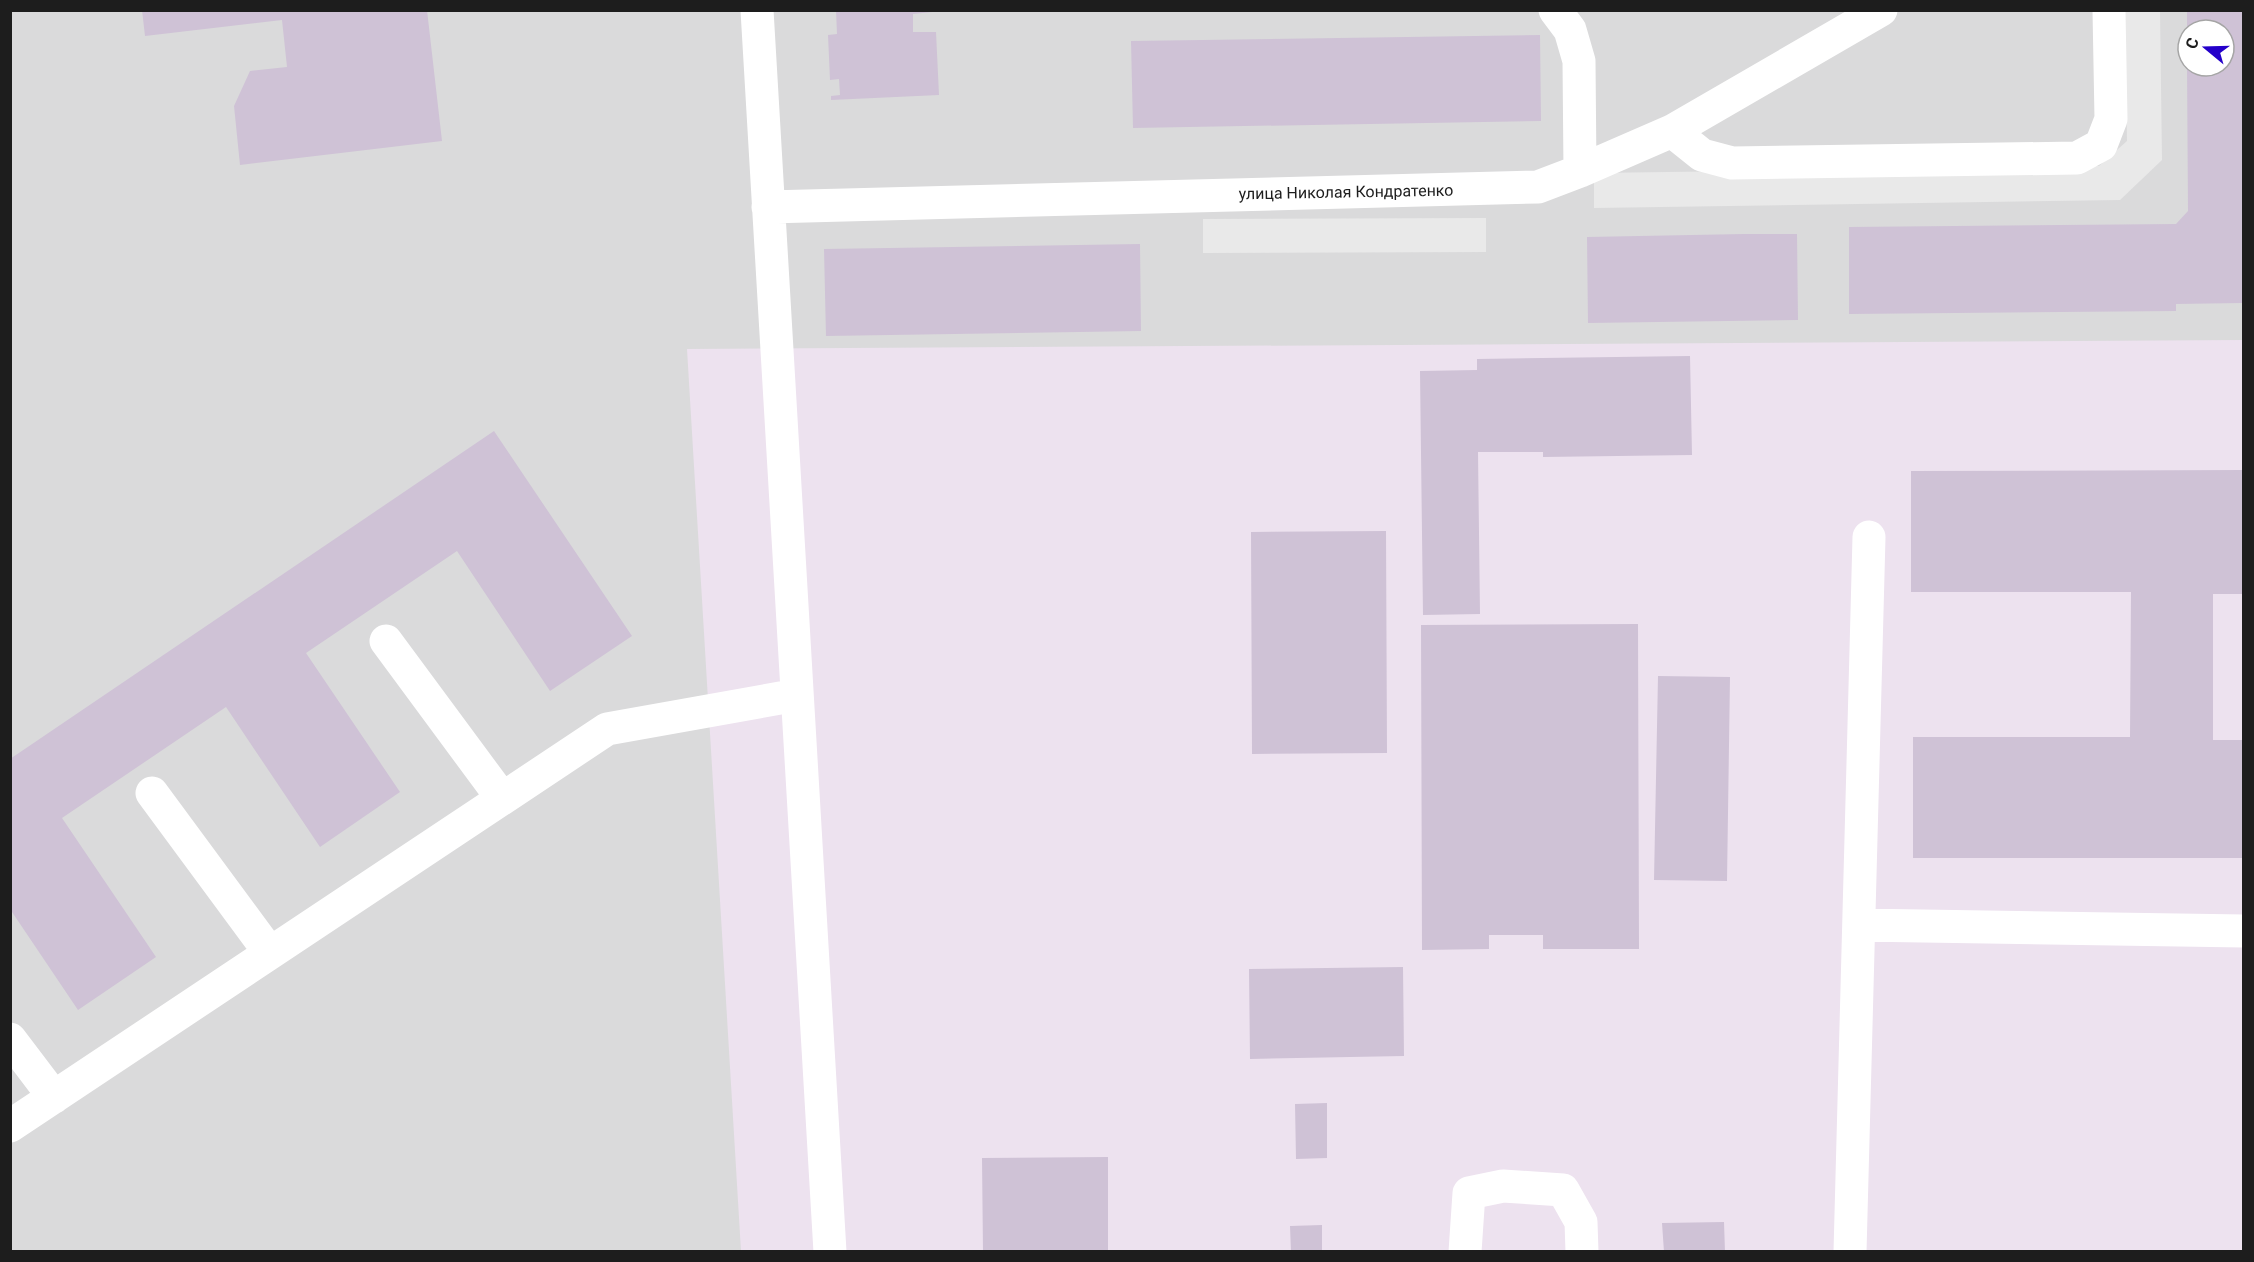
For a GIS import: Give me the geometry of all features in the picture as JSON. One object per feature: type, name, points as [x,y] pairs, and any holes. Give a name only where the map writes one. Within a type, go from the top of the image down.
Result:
[{"type":"street","points":[[757,10],[830,1251]]},
{"type":"street","points":[[1555,10],[1570,30],[1579,62],[1580,171]]},
{"type":"street","name":"улица Николая Кондратенко","points":[[768,207],[1538,187],[1672,130],[1881,10]]},
{"type":"street","points":[[1672,130],[1702,155],[1732,162],[2077,158],[2101,145],[2111,119],[2109,10]]},
{"type":"street","points":[[1850,1251],[1869,537]]},
{"type":"street","points":[[386,641],[502,798]]},
{"type":"street","points":[[10,1126],[607,729],[797,695]]},
{"type":"street","points":[[152,793],[270,953]]},
{"type":"street","points":[[1859,926],[2244,932]]},
{"type":"street","points":[[10,1039],[54,1097]]},
{"type":"street","points":[[1465,1251],[1469,1193],[1503,1186],[1563,1190],[1581,1221],[1582,1251]]},
{"type":"shaded area","points":[[10,11],[2243,11],[2243,340],[687,349],[741,1251],[11,1251]]},
{"type":"shaded area","points":[[2125,11],[2160,11],[2162,160],[2120,200],[1594,208],[1594,173],[2099,166],[2127,141]]},
{"type":"shaded area","points":[[1486,218],[1486,252],[1203,253],[1203,219]]},
{"type":"building","points":[[142,10],[427,10],[442,141],[240,165],[234,106],[250,71],[287,67],[282,20],[145,36]]},
{"type":"building","points":[[836,10],[932,10],[932,12],[913,14],[913,32],[936,32],[939,95],[831,100],[831,96],[840,95],[839,79],[830,80],[828,35],[837,34]]},
{"type":"building","points":[[2187,10],[2244,10],[2242,303],[2176,304],[2176,311],[1849,314],[1849,227],[2176,224],[2188,211],[2187,78],[2236,78],[2236,18],[2187,18]]},
{"type":"building","points":[[1540,35],[1541,121],[1133,128],[1131,41]]},
{"type":"building","points":[[1797,234],[1798,320],[1588,323],[1587,237]]},
{"type":"building","points":[[1140,244],[1141,331],[826,336],[824,249]]},
{"type":"building","points":[[1690,356],[1692,455],[1543,457],[1543,452],[1478,452],[1480,614],[1423,615],[1420,371],[1477,370],[1477,359]]},
{"type":"building","points":[[494,431],[632,636],[550,691],[457,551],[306,653],[400,792],[320,847],[226,707],[62,818],[156,957],[78,1010],[10,909],[10,759]]},
{"type":"building","points":[[2244,470],[2244,594],[2213,594],[2213,740],[2244,740],[2244,858],[1913,858],[1913,737],[2130,737],[2131,592],[1911,592],[1911,471]]},
{"type":"building","points":[[1386,531],[1387,753],[1252,754],[1251,532]]},
{"type":"building","points":[[1638,624],[1639,949],[1543,949],[1543,935],[1489,935],[1489,949],[1422,950],[1421,625]]},
{"type":"building","points":[[1658,676],[1730,677],[1727,881],[1654,880]]},
{"type":"building","points":[[1403,967],[1404,1056],[1250,1059],[1249,969]]},
{"type":"building","points":[[1327,1103],[1327,1158],[1296,1159],[1295,1104]]},
{"type":"building","points":[[1108,1157],[1108,1252],[983,1252],[982,1158]]},
{"type":"building","points":[[1724,1222],[1725,1252],[1664,1252],[1662,1223]]},
{"type":"building","points":[[1322,1225],[1322,1252],[1291,1252],[1290,1226]]}]
